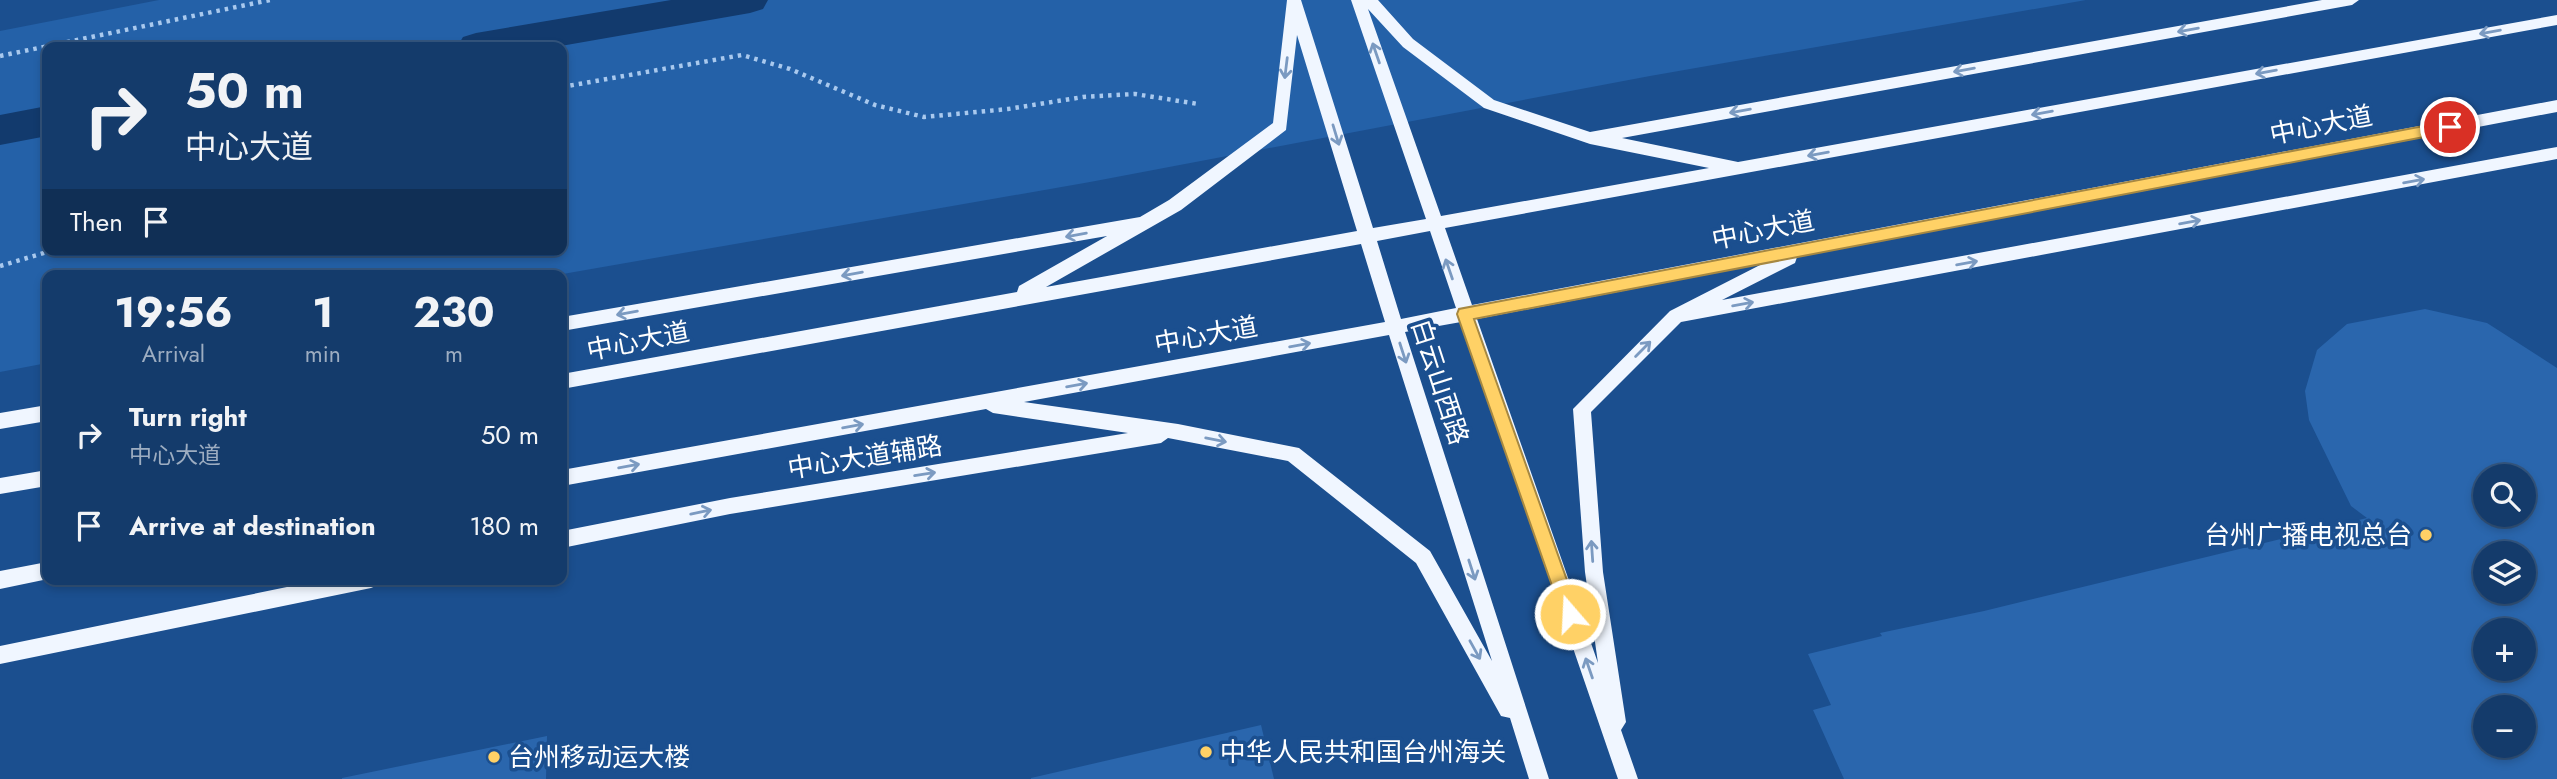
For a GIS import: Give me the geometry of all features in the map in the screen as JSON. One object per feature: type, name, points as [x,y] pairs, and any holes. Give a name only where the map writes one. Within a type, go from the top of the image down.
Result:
[{"type":"main road","name":"中心大道","points":[[1013,298],[1175,205],[1280,126],[1294,0]]},
{"type":"main road","name":"白云山西路","points":[[1294,0],[1539,779]]},
{"type":"main road","name":"白云山西路","points":[[1358,0],[1625,771]]},
{"type":"main road","name":"中心大道","points":[[1369,0],[1408,43],[1489,104],[1590,138],[1742,168]]},
{"type":"main road","points":[[1590,138],[2351,0]]},
{"type":"main road","name":"中心大道","points":[[567,381],[2557,19]]},
{"type":"main road","name":"中心大道","points":[[567,477],[1465,314],[2557,106]]},
{"type":"main road","points":[[1676,316],[2557,153]]},
{"type":"main road","points":[[567,323],[1143,223]]},
{"type":"main road","name":"白云山西路","points":[[1625,771],[1594,572],[1582,409],[1676,316],[1808,249]]},
{"type":"main road","name":"中心大道","points":[[979,403],[1178,432],[1293,454],[1423,557],[1527,741]]},
{"type":"main road","points":[[0,421],[42,414]]},
{"type":"main road","name":"中心大道辅路","points":[[567,539],[730,506],[1178,432]]},
{"type":"main road","points":[[0,486],[42,479]]},
{"type":"main road","points":[[0,580],[42,572]]},
{"type":"main road","points":[[0,655],[342,585]]},
{"type":"path","points":[[68,42],[270,0]]},
{"type":"path","points":[[0,56],[42,47]]},
{"type":"path","points":[[567,86],[742,55],[790,69],[875,105],[924,117],[1008,109],[1083,97],[1135,94],[1198,104]]},
{"type":"path","points":[[0,267],[42,254]]},
{"type":"shaded area","points":[[159,0],[2086,0],[1650,76],[1090,182],[567,273],[567,270],[42,270],[42,364],[0,372],[0,31]]},
{"type":"building","name":"台州广播电视总台","points":[[2425,309],[2487,323],[2557,368],[2557,779],[1844,779],[1813,710],[1831,705],[1808,654],[1882,636],[1880,633],[1984,611],[2367,518],[2351,506],[2309,420],[2305,391],[2317,350],[2347,324]]},
{"type":"building","name":"中华人民共和国台州海关","points":[[1261,725],[1274,779],[1031,779],[1031,778]]},
{"type":"building","name":"台州移动运大楼","points":[[547,736],[546,779],[342,779],[342,778]]},
{"type":"waterway","points":[[505,42],[750,0]]},
{"type":"waterway","points":[[0,130],[42,122]]},
{"type":"place","name":"台州广播电视总台","points":[[2426,535]]},
{"type":"place","name":"中华人民共和国台州海关","points":[[1206,752]]},
{"type":"place","name":"台州移动运大楼","points":[[494,757]]},
{"type":"route","points":[[1570,614],[1465,314],[2450,127]]}]
